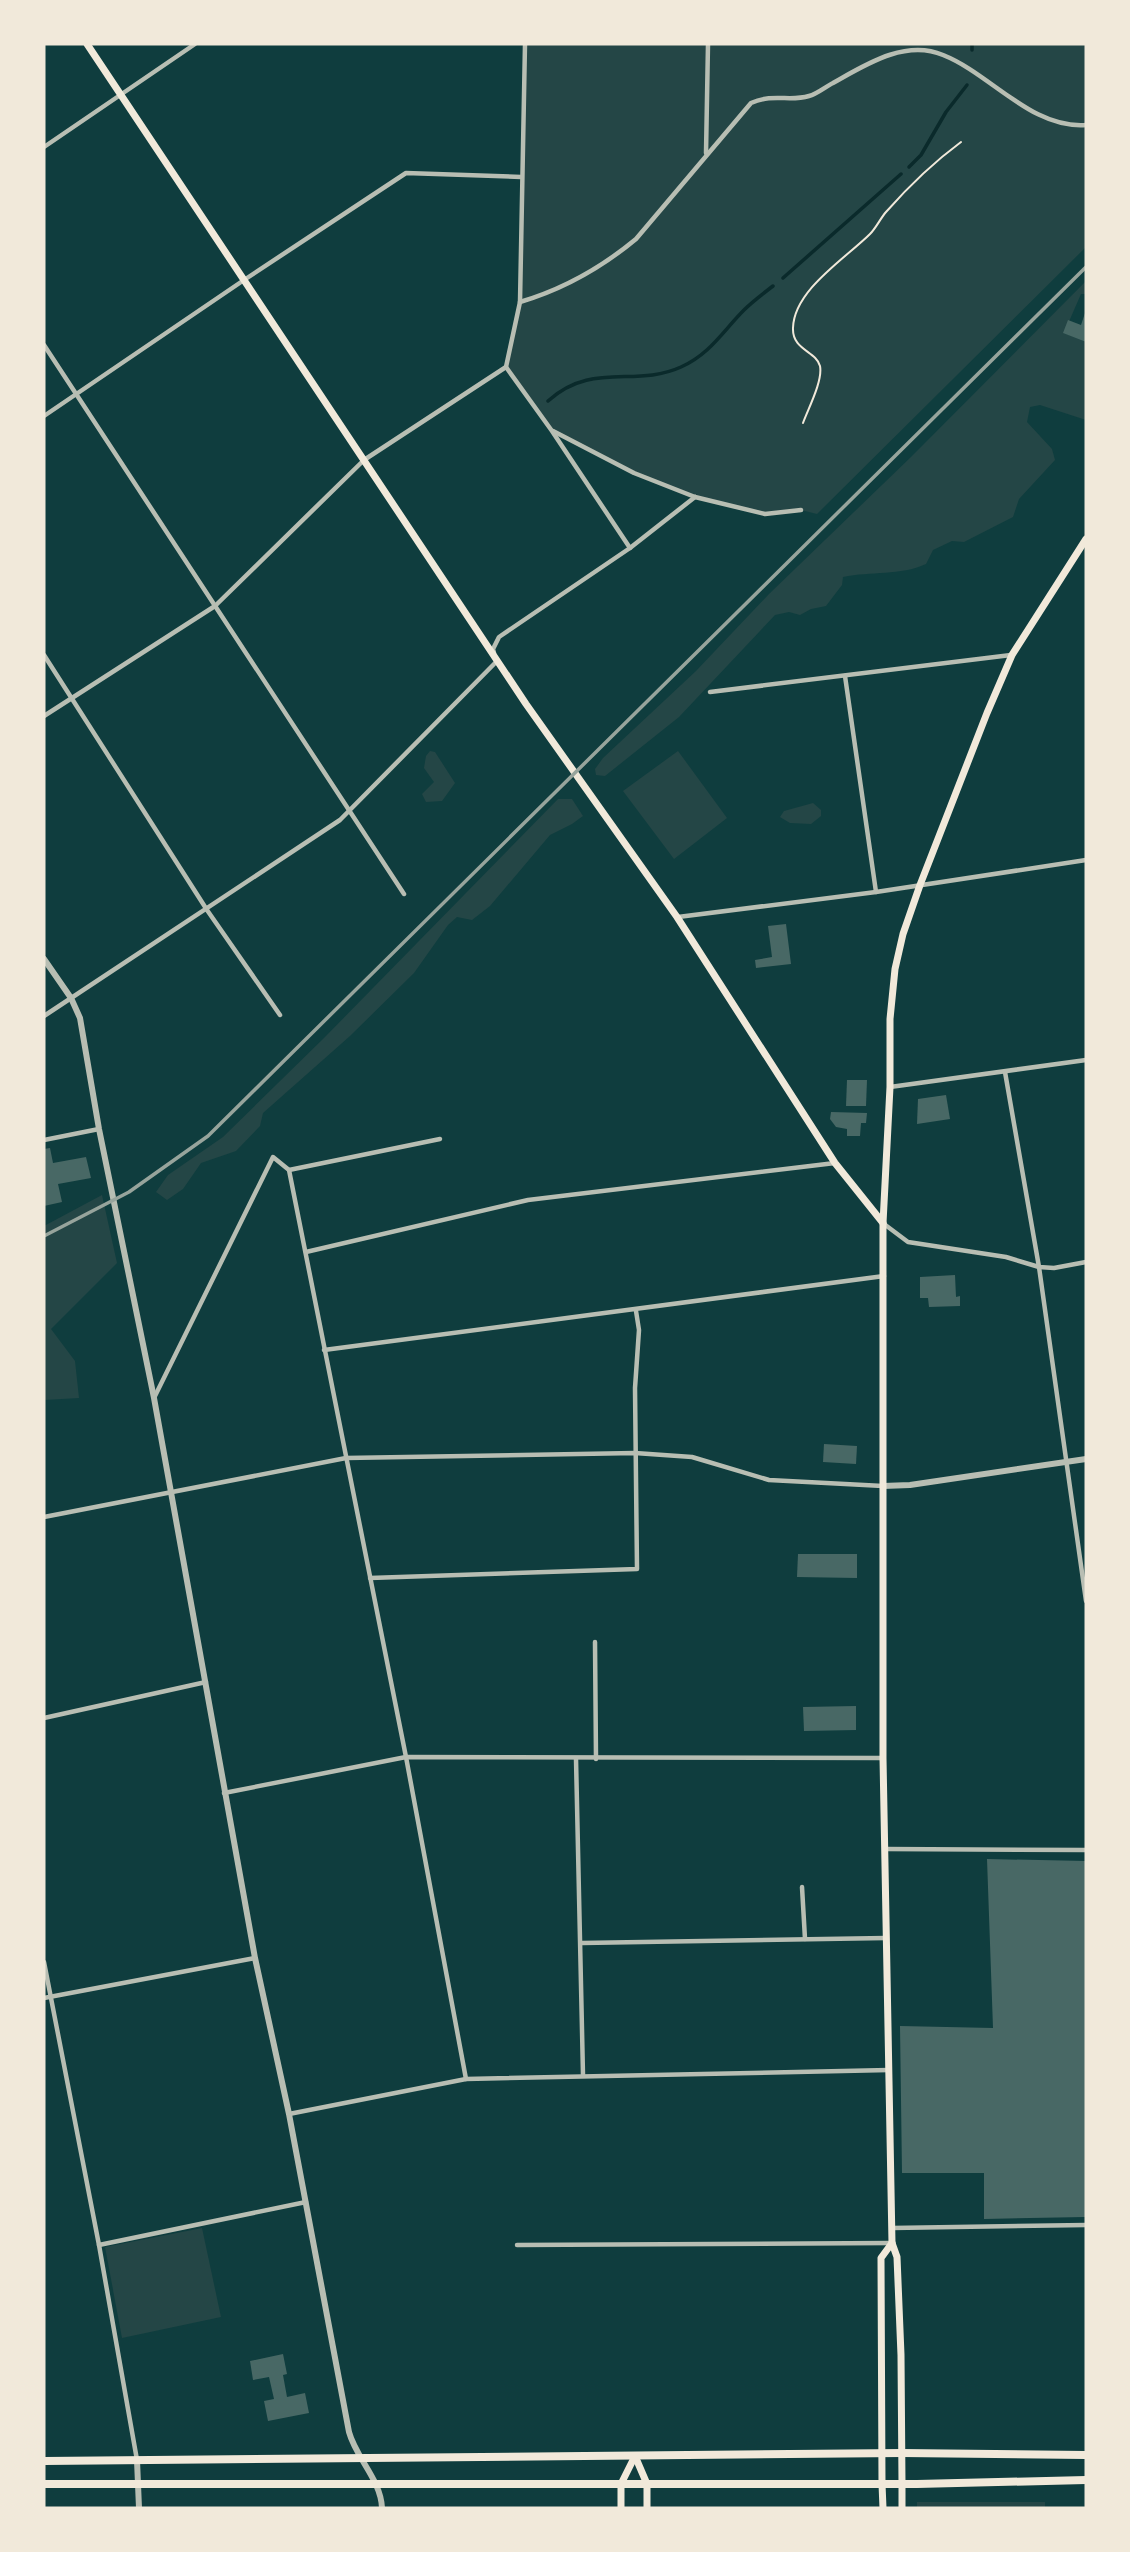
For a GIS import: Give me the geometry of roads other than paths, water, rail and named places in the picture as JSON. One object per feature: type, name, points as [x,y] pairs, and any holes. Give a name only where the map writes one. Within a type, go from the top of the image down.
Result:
[{"type":"highway","points":[[44,2461],[882,2454],[1086,2455]]},
{"type":"highway","points":[[44,2484],[902,2484],[1086,2480]]},
{"type":"main road","points":[[87,44],[562,757],[677,917],[835,1163],[883,1223]]},
{"type":"main road","points":[[902,2508],[897,2257],[891,2228],[883,1758],[883,1223],[890,1087],[890,1019],[895,970],[903,934],[987,713],[1012,655],[1086,539]]},
{"type":"main road","points":[[883,2508],[881,2258],[892,2243]]},
{"type":"main road","points":[[621,2508],[621,2484],[635,2456]]},
{"type":"main road","points":[[635,2456],[647,2484],[647,2508]]},
{"type":"street","points":[[44,148],[195,44]]},
{"type":"street","points":[[44,716],[215,606],[364,460],[506,367],[520,302],[525,44]]},
{"type":"street","points":[[706,154],[708,44]]},
{"type":"street","points":[[520,302],[572,283],[636,239],[751,103],[774,96],[810,96],[894,53],[916,48],[943,54],[1039,115],[1072,125],[1086,125]]},
{"type":"street","points":[[44,416],[406,173],[522,177]]},
{"type":"street","points":[[44,345],[404,894]]},
{"type":"street","points":[[506,367],[552,430],[630,548]]},
{"type":"street","points":[[552,430],[634,473],[695,497],[765,514],[801,510]]},
{"type":"street","points":[[44,1016],[207,909],[349,811],[498,662],[493,649],[499,637],[630,548],[695,497]]},
{"type":"street","points":[[44,655],[207,909],[280,1015]]},
{"type":"street","points":[[710,692],[1012,655]]},
{"type":"street","points":[[845,676],[876,892]]},
{"type":"street","points":[[677,917],[876,892],[1086,860]]},
{"type":"street","points":[[44,958],[71,998],[80,1018],[99,1129],[154,1398],[206,1682],[223,1793],[289,2114],[349,2432],[359,2458],[381,2495],[383,2508]]},
{"type":"street","points":[[890,1087],[1086,1060]]},
{"type":"street","points":[[1005,1072],[1039,1267],[1086,1601]]},
{"type":"street","points":[[44,1139],[99,1129]]},
{"type":"street","points":[[289,1170],[440,1139]]},
{"type":"street","points":[[154,1398],[273,1157],[289,1170],[406,1757],[466,2079]]},
{"type":"street","points":[[306,1252],[528,1200],[835,1163]]},
{"type":"street","points":[[883,1223],[908,1242],[1006,1257],[1039,1267],[1055,1268],[1086,1262]]},
{"type":"street","points":[[324,1350],[636,1311],[884,1276]]},
{"type":"street","points":[[370,1578],[637,1569],[635,1388],[639,1330],[636,1311]]},
{"type":"street","points":[[44,1517],[346,1458],[635,1453],[692,1457],[769,1480],[883,1486],[910,1485],[1086,1459]]},
{"type":"street","points":[[595,1642],[596,1759]]},
{"type":"street","points":[[44,1718],[206,1682]]},
{"type":"street","points":[[223,1793],[406,1757],[883,1758]]},
{"type":"street","points":[[576,1759],[583,2075]]},
{"type":"street","points":[[885,1849],[1086,1850]]},
{"type":"street","points":[[802,1887],[805,1940]]},
{"type":"street","points":[[582,1943],[886,1938]]},
{"type":"street","points":[[44,1998],[255,1958]]},
{"type":"street","points":[[44,1962],[99,2245],[137,2460],[139,2508]]},
{"type":"street","points":[[289,2114],[466,2079],[889,2070]]},
{"type":"street","points":[[99,2245],[306,2203]]},
{"type":"street","points":[[891,2228],[1086,2225]]},
{"type":"street","points":[[517,2245],[892,2243]]},
{"type":"waterway","points":[[972,44],[972,50]]},
{"type":"waterway","points":[[909,167],[921,155],[946,112],[967,85]]},
{"type":"waterway","points":[[783,278],[901,174]]},
{"type":"waterway","points":[[548,401],[564,389],[581,382],[597,378],[664,373],[691,362],[708,349],[744,310],[773,286]]},
{"type":"railway","points":[[44,1236],[129,1192],[208,1136],[1086,267]]}]
